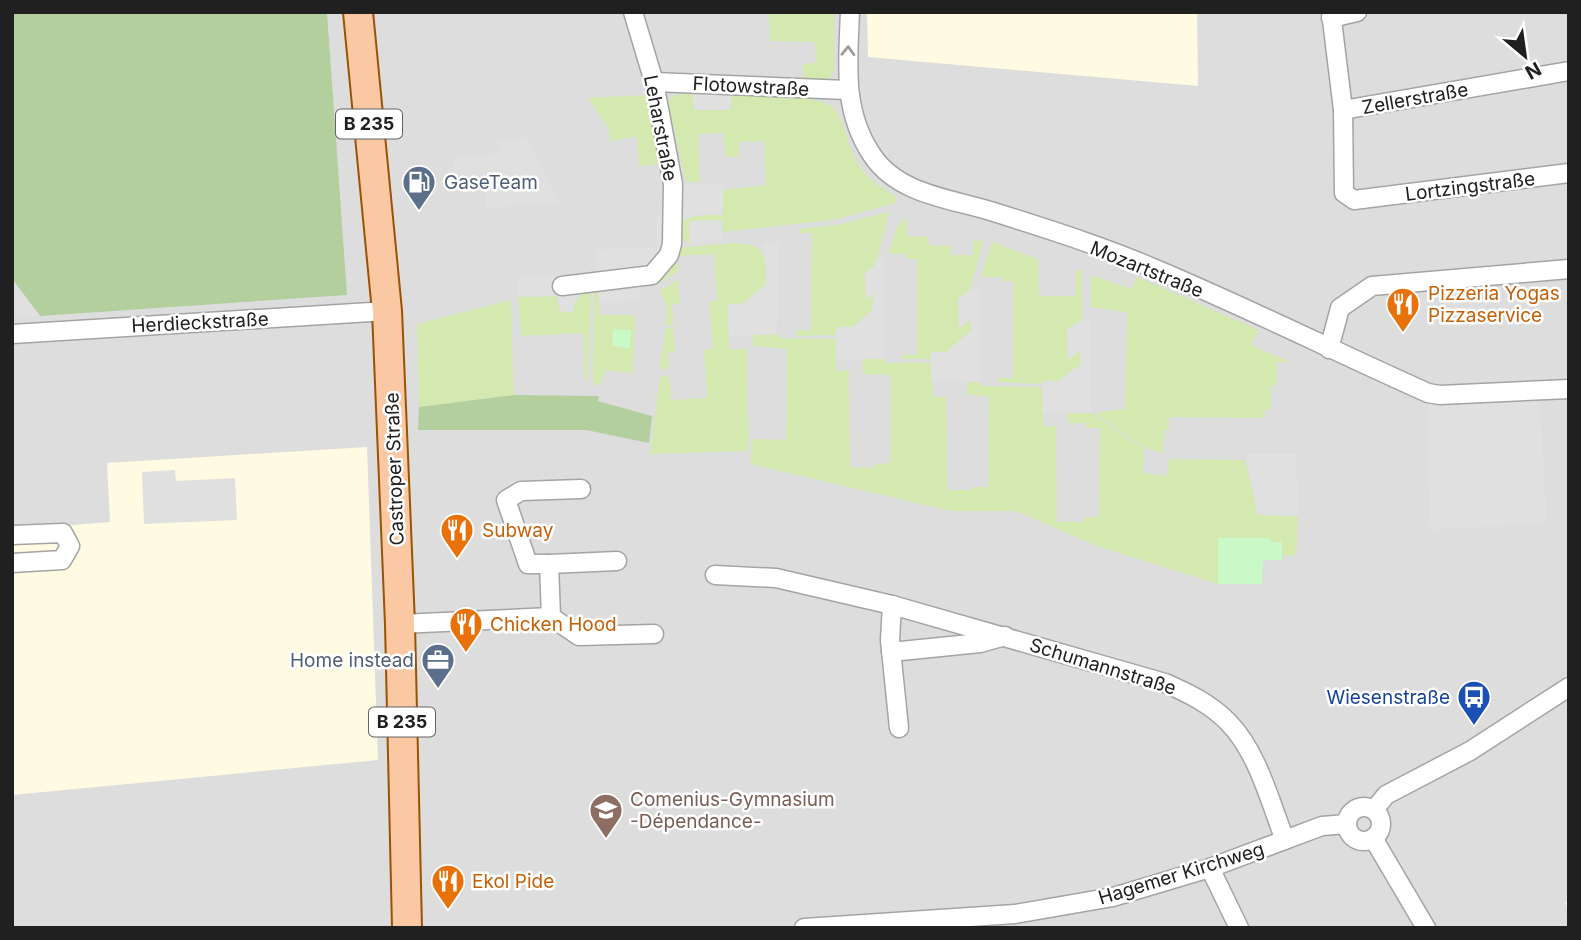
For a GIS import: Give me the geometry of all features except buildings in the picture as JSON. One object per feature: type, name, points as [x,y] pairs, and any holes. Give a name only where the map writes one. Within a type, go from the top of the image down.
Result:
[{"type":"main road","name":"Castroper Straße","points":[[358,12],[387,311],[400,624],[407,928]]},
{"type":"street","name":"Leharstraße","points":[[562,286],[652,275],[669,256],[672,244],[673,184],[654,82],[633,12]]},
{"type":"street","name":"Mozartstraße","points":[[850,12],[847,90],[855,122],[872,156],[891,176],[919,191],[993,212],[1152,267],[1329,349],[1440,395],[1569,389]]},
{"type":"street","points":[[1343,110],[1331,15],[1357,12]]},
{"type":"street","name":"Zellerstraße","points":[[1343,110],[1569,71]]},
{"type":"street","name":"Flotowstraße","points":[[654,82],[847,90]]},
{"type":"street","name":"Lortzingstraße","points":[[1343,110],[1344,193],[1354,200],[1569,173]]},
{"type":"street","points":[[1329,349],[1340,309],[1372,286],[1569,269]]},
{"type":"street","name":"Herdieckstraße","points":[[12,334],[387,311]]},
{"type":"street","points":[[581,489],[521,491],[506,500],[528,564],[617,561]]},
{"type":"street","points":[[12,536],[63,533],[69,546],[62,560],[12,563]]},
{"type":"street","points":[[549,564],[551,617]]},
{"type":"street","name":"Schumannstraße","points":[[715,575],[776,578],[892,605],[1165,683],[1200,699],[1230,723],[1256,766],[1285,840]]},
{"type":"street","points":[[892,605],[891,652],[899,727]]},
{"type":"street","points":[[400,624],[551,617],[579,636],[654,634]]},
{"type":"street","name":"Schumannstraße","points":[[891,652],[980,643],[1004,636]]},
{"type":"street","name":"Hagemer Kirchweg","points":[[804,928],[930,924],[1015,914],[1114,897],[1210,868],[1322,826],[1347,824],[1354,810],[1366,807],[1374,810],[1386,795],[1470,751],[1569,687]]},
{"type":"street","points":[[1373,838],[1381,824],[1374,810]]},
{"type":"street","points":[[1347,824],[1356,838],[1373,838]]},
{"type":"street","points":[[1373,838],[1426,928]]},
{"type":"street","points":[[1210,868],[1239,928]]},
{"type":"shaded area","points":[[327,12],[1569,12],[1569,899],[1564,903],[1569,908],[1569,928],[12,928],[12,279],[346,295]]},
{"type":"shaded area","points":[[867,12],[1197,12],[1198,86],[868,57]]},
{"type":"shaded area","points":[[693,91],[731,91],[731,110],[693,110]]},
{"type":"shaded area","points":[[527,138],[559,200],[547,206],[534,203],[487,209],[483,174],[455,177],[453,158],[501,153],[499,141]]},
{"type":"shaded area","points":[[673,184],[723,185],[723,215],[694,215],[673,226]]},
{"type":"shaded area","points":[[656,216],[664,216],[662,256],[654,266],[596,274],[596,250],[657,247]]},
{"type":"shaded area","points":[[722,220],[723,241],[690,243],[689,221]]},
{"type":"shaded area","points":[[778,243],[777,334],[729,336],[728,305],[744,303],[766,284],[764,244]]},
{"type":"shaded area","points":[[876,258],[884,258],[883,359],[836,359],[836,327],[853,327],[871,311],[875,293],[866,300],[865,273],[875,265]]},
{"type":"shaded area","points":[[584,274],[585,290],[575,301],[573,312],[561,312],[556,296],[518,297],[517,277]]},
{"type":"shaded area","points":[[12,279],[40,316],[12,318]]},
{"type":"shaded area","points":[[640,284],[642,300],[599,303],[598,286]]},
{"type":"shaded area","points":[[980,287],[980,382],[931,381],[931,352],[946,352],[971,331],[971,320],[959,327],[958,299],[970,290]]},
{"type":"shaded area","points":[[1090,319],[1091,413],[1043,413],[1042,381],[1058,381],[1081,364],[1080,351],[1068,360],[1067,329],[1082,320]]},
{"type":"shaded area","points":[[1539,390],[1547,523],[1429,530],[1428,393]]},
{"type":"shaded area","points":[[367,447],[378,760],[12,795],[12,530],[110,522],[107,463]]},
{"type":"shaded area","points":[[1245,454],[1296,454],[1299,516],[1258,515]]},
{"type":"shaded area","points":[[175,470],[176,481],[235,478],[237,520],[144,524],[142,472]]},
{"type":"green space","points":[[12,12],[327,12],[347,295],[40,316],[12,279]]},
{"type":"green space","points":[[769,12],[834,12],[834,71],[828,78],[803,80],[803,64],[816,63],[815,42],[770,41]]},
{"type":"green space","points":[[680,94],[693,94],[693,110],[731,110],[731,96],[756,95],[783,95],[832,106],[841,120],[853,155],[862,170],[874,182],[897,197],[896,203],[833,220],[722,232],[721,220],[689,222],[690,243],[676,237],[675,224],[686,218],[722,215],[723,190],[766,185],[764,141],[739,142],[739,157],[725,157],[724,133],[698,134],[700,182],[686,182],[668,104],[669,99]]},
{"type":"green space","points":[[647,95],[662,164],[639,166],[637,137],[610,141],[609,129],[588,98]]},
{"type":"green space","points":[[889,212],[867,300],[875,292],[871,311],[853,327],[836,327],[836,335],[796,336],[797,330],[811,330],[812,233],[800,233],[800,229],[842,224]]},
{"type":"green space","points":[[907,217],[907,236],[929,237],[929,245],[951,246],[951,255],[973,255],[973,240],[983,241],[970,290],[958,299],[960,327],[971,320],[971,331],[946,352],[931,352],[931,359],[902,359],[901,355],[917,355],[917,259],[906,259],[906,254],[888,254],[897,227]]},
{"type":"green space","points":[[992,242],[1038,259],[1039,296],[1075,296],[1076,269],[1082,271],[1082,320],[1067,330],[1068,359],[1081,350],[1081,364],[1058,381],[1042,381],[1042,384],[998,382],[998,378],[1013,378],[1013,281],[1003,281],[1003,277],[981,277]]},
{"type":"green space","points":[[735,243],[759,249],[765,266],[766,284],[744,303],[728,305],[729,349],[747,349],[748,451],[650,454],[660,377],[669,376],[671,400],[707,398],[704,350],[713,349],[709,301],[717,301],[714,254],[677,256],[678,271],[657,285],[656,281],[675,248]]},
{"type":"green space","points":[[1091,275],[1131,289],[1137,277],[1259,330],[1251,345],[1290,362],[1276,362],[1276,386],[1271,386],[1271,409],[1265,410],[1265,418],[1169,417],[1169,429],[1164,430],[1163,453],[1145,448],[1094,413],[1125,409],[1127,312],[1090,307]]},
{"type":"green space","points":[[678,280],[680,303],[672,304],[673,324],[665,326],[667,308],[660,290]]},
{"type":"green space","points":[[594,286],[598,286],[600,315],[635,315],[633,373],[605,370],[601,384],[593,385]]},
{"type":"green space","points":[[591,287],[588,380],[585,379],[583,333],[521,336],[518,297],[556,296],[560,305],[575,301]]},
{"type":"green space","points":[[511,300],[514,395],[419,407],[417,324]]},
{"type":"green space","points":[[673,327],[675,352],[667,353],[669,369],[660,369],[665,329]]},
{"type":"green space","points":[[613,329],[631,330],[630,348],[612,346]]},
{"type":"green space","points":[[777,334],[781,338],[836,339],[836,371],[849,370],[850,467],[875,468],[875,464],[890,463],[891,375],[863,374],[862,359],[884,359],[886,363],[931,362],[933,397],[946,397],[947,490],[988,487],[989,397],[967,394],[967,382],[980,382],[982,386],[1042,387],[1043,427],[1056,426],[1057,522],[1084,522],[1084,517],[1099,517],[1100,428],[1087,428],[1086,423],[1068,423],[1067,413],[1091,413],[1144,449],[1143,473],[1167,476],[1169,459],[1245,460],[1258,515],[1298,516],[1297,555],[1281,556],[1282,542],[1218,538],[1218,584],[1097,546],[1016,511],[951,511],[750,464],[752,439],[786,440],[787,349],[753,346],[753,335]]},
{"type":"green space","points":[[514,395],[599,396],[598,401],[652,416],[649,443],[586,430],[418,430],[419,407]]},
{"type":"green space","points":[[1218,538],[1270,538],[1272,542],[1282,542],[1282,560],[1263,560],[1262,584],[1218,584]]},
{"type":"place","name":"GaseTeam","points":[[419,212]]},
{"type":"place","name":"Pizzeria Yogas Pizzaservice","points":[[1403,334]]},
{"type":"place","name":"Subway","points":[[457,560]]},
{"type":"place","name":"Chicken Hood","points":[[466,654]]},
{"type":"place","name":"Home instead","points":[[438,690]]},
{"type":"place","name":"Wiesenstraße","points":[[1474,727]]},
{"type":"place","name":"Comenius-Gymnasium -Dépendance-","points":[[606,840]]},
{"type":"place","name":"Ekol Pide","points":[[448,911]]}]
